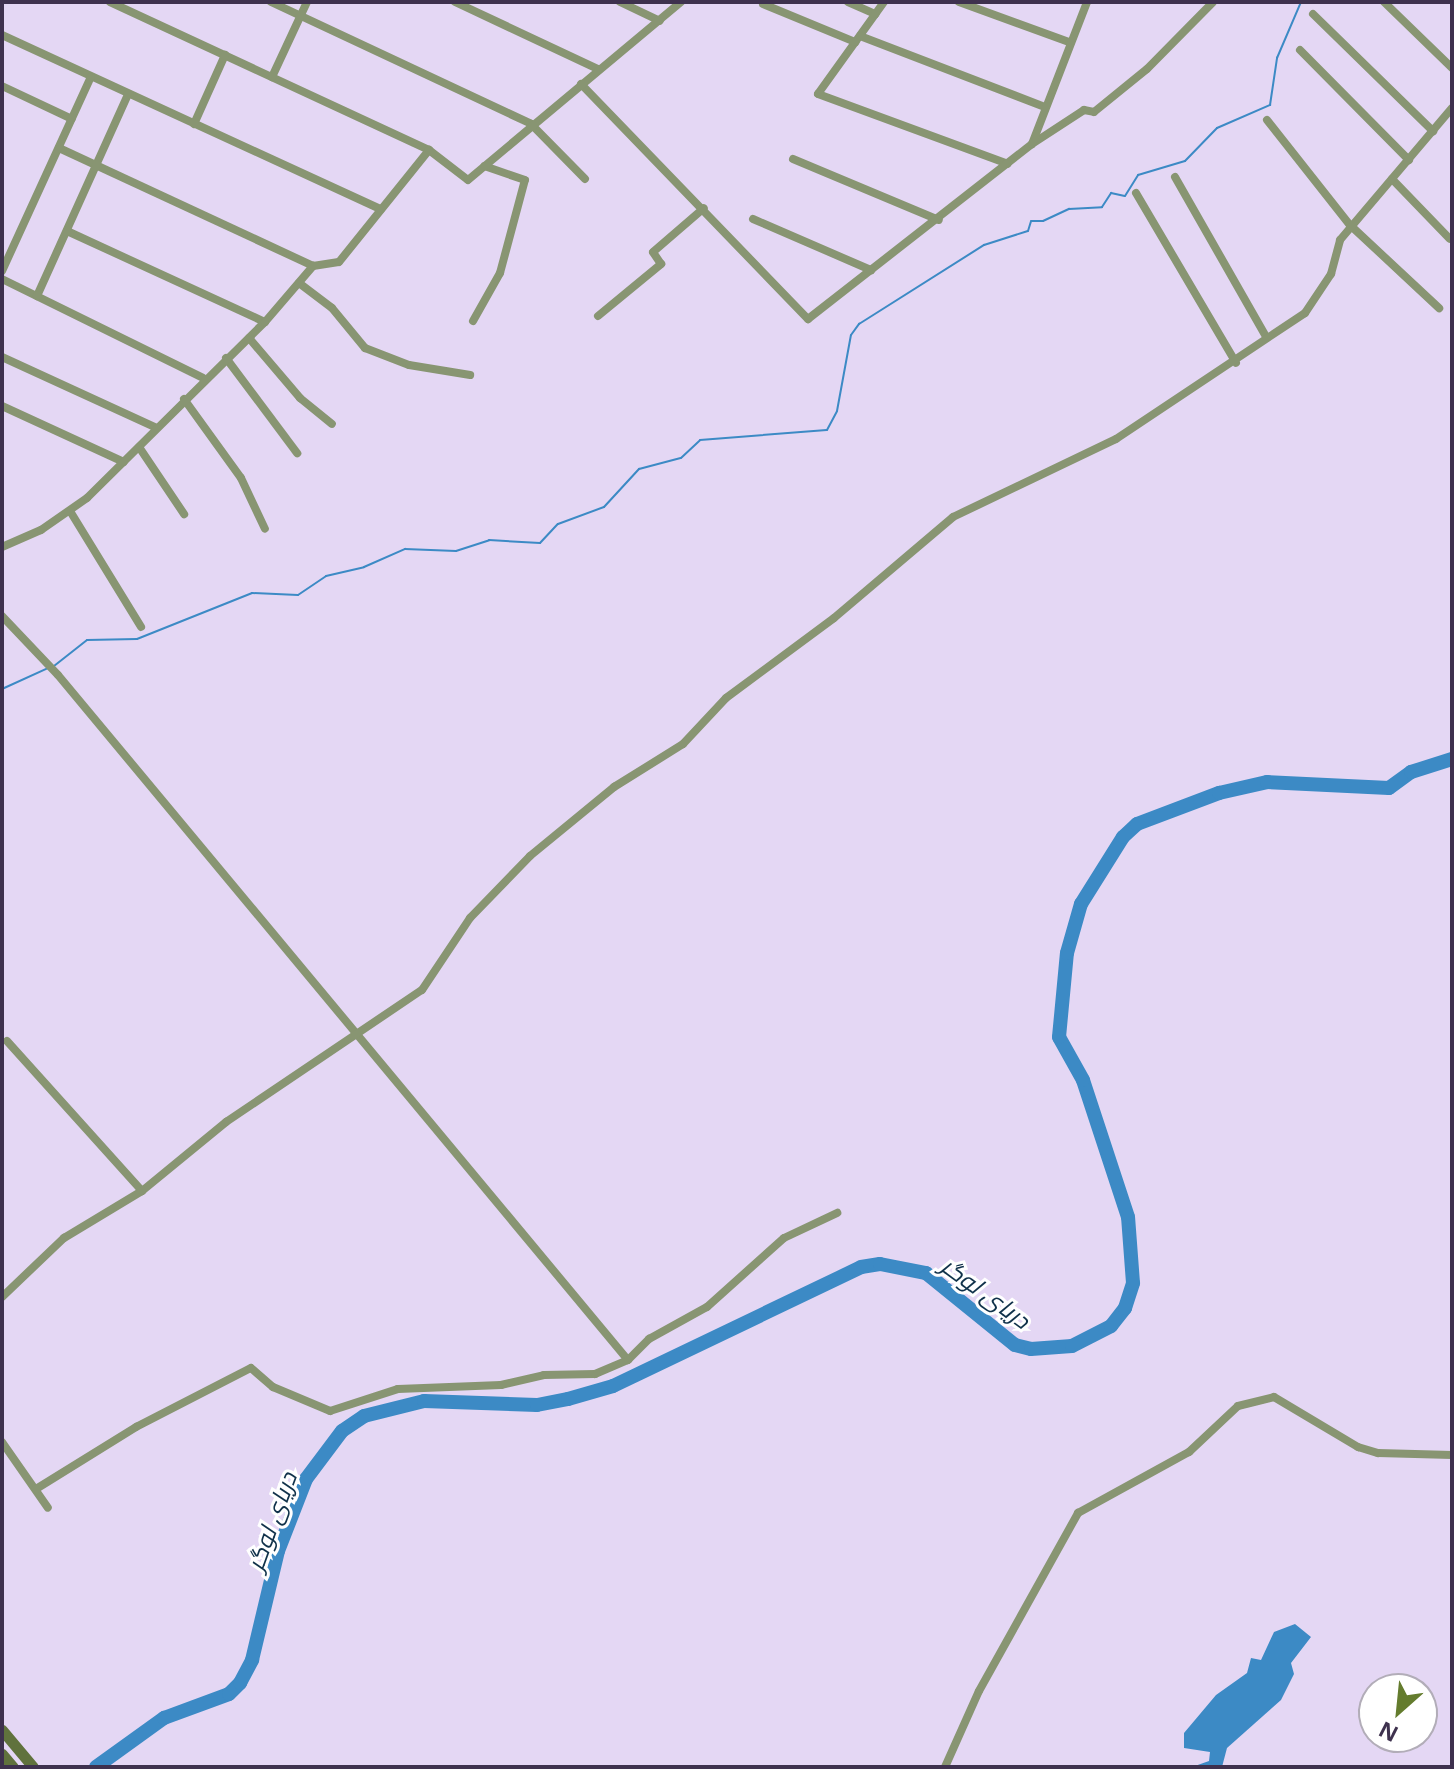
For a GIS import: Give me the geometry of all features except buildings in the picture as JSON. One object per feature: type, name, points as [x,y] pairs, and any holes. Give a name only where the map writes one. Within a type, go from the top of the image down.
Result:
[{"type":"main road","points":[[2,1730],[33,1767]]},
{"type":"main road","points":[[2,1754],[13,1767]]},
{"type":"street","points":[[110,2],[429,150],[466,180],[681,2]]},
{"type":"street","points":[[271,2],[531,124],[585,179]]},
{"type":"street","points":[[272,77],[307,2]]},
{"type":"street","points":[[455,2],[598,69]]},
{"type":"street","points":[[620,2],[660,21]]},
{"type":"street","points":[[848,2],[875,14]]},
{"type":"street","points":[[884,2],[818,94],[1008,164]]},
{"type":"street","points":[[959,2],[1069,42]]},
{"type":"street","points":[[1032,144],[1087,2]]},
{"type":"street","points":[[581,84],[808,319],[939,220],[1032,144],[1084,110],[1094,112],[1147,69],[1213,2]]},
{"type":"street","points":[[1384,2],[1452,68]]},
{"type":"street","points":[[763,4],[1045,107]]},
{"type":"street","points":[[1313,14],[1433,131]]},
{"type":"street","points":[[2,35],[381,209]]},
{"type":"street","points":[[1300,50],[1409,160]]},
{"type":"street","points":[[194,124],[225,55]]},
{"type":"street","points":[[2,271],[91,77]]},
{"type":"street","points":[[2,86],[72,119]]},
{"type":"street","points":[[37,296],[128,94]]},
{"type":"street","points":[[2,1297],[64,1238],[142,1191],[226,1122],[422,990],[470,918],[530,856],[614,787],[683,744],[726,698],[834,618],[953,517],[1116,439],[1236,363],[1305,313],[1319,295],[1350,225],[1452,108]]},
{"type":"street","points":[[1267,120],[1350,225],[1439,308]]},
{"type":"street","points":[[59,148],[313,266],[339,262],[429,150]]},
{"type":"street","points":[[793,159],[939,220]]},
{"type":"street","points":[[473,321],[500,273],[525,180],[484,166]]},
{"type":"street","points":[[1175,177],[1267,338]]},
{"type":"street","points":[[1392,179],[1450,239]]},
{"type":"street","points":[[1136,193],[1236,363]]},
{"type":"street","points":[[598,316],[659,265],[653,252],[704,208]]},
{"type":"street","points":[[753,219],[871,270]]},
{"type":"street","points":[[67,231],[265,322]]},
{"type":"street","points":[[2,547],[70,511],[139,447],[203,378],[265,322],[313,266]]},
{"type":"street","points":[[2,279],[203,378]]},
{"type":"street","points":[[299,283],[357,332],[365,348],[409,365],[470,375]]},
{"type":"street","points":[[249,338],[300,398],[332,424]]},
{"type":"street","points":[[2,357],[157,428]]},
{"type":"street","points":[[226,358],[297,453]]},
{"type":"street","points":[[184,399],[241,478],[265,529]]},
{"type":"street","points":[[2,406],[124,462]]},
{"type":"street","points":[[139,447],[184,514]]},
{"type":"street","points":[[70,511],[141,627]]},
{"type":"street","points":[[2,616],[46,660],[628,1360]]},
{"type":"street","points":[[7,1041],[142,1191]]},
{"type":"street","points":[[36,1489],[136,1427],[251,1368],[284,1393],[330,1411],[398,1389],[501,1385],[544,1375],[595,1374],[628,1360],[649,1339],[707,1307],[784,1238],[837,1213]]},
{"type":"street","points":[[945,1767],[979,1691],[1078,1513],[1189,1452],[1238,1406],[1274,1397],[1358,1447],[1378,1453],[1452,1455]]},
{"type":"street","points":[[2,1442],[48,1508]]},
{"type":"water","points":[[1295,1624],[1311,1637],[1291,1663],[1294,1674],[1281,1700],[1227,1748],[1222,1767],[1192,1767],[1209,1761],[1210,1752],[1184,1748],[1184,1733],[1216,1695],[1247,1673],[1251,1658],[1261,1660],[1274,1632]]},
{"type":"waterway","points":[[54,666],[87,640],[137,639],[252,593],[298,595],[326,576],[364,567],[405,549],[456,551],[489,540],[540,543],[558,524],[604,507],[639,469],[681,458],[700,440],[827,430],[837,411],[851,335],[859,324],[984,245],[1028,231],[1031,221],[1043,221],[1069,209],[1102,207],[1111,193],[1125,196],[1138,175],[1185,161],[1217,128],[1270,105],[1277,58],[1301,2]]},
{"type":"waterway","points":[[2,689],[48,668]]},
{"type":"waterway","name":"دریای لوگر","points":[[96,1767],[164,1718],[229,1694],[240,1683],[252,1660],[278,1551],[306,1479],[342,1431],[364,1416],[424,1401],[537,1405],[613,1386],[861,1267],[880,1264],[926,1273],[1015,1345],[1031,1349],[1072,1346],[1111,1326],[1125,1308],[1133,1283],[1128,1217],[1083,1080],[1059,1037],[1067,953],[1081,904],[1123,837],[1137,824],[1219,793],[1267,782],[1389,788],[1411,772],[1452,759]]}]
